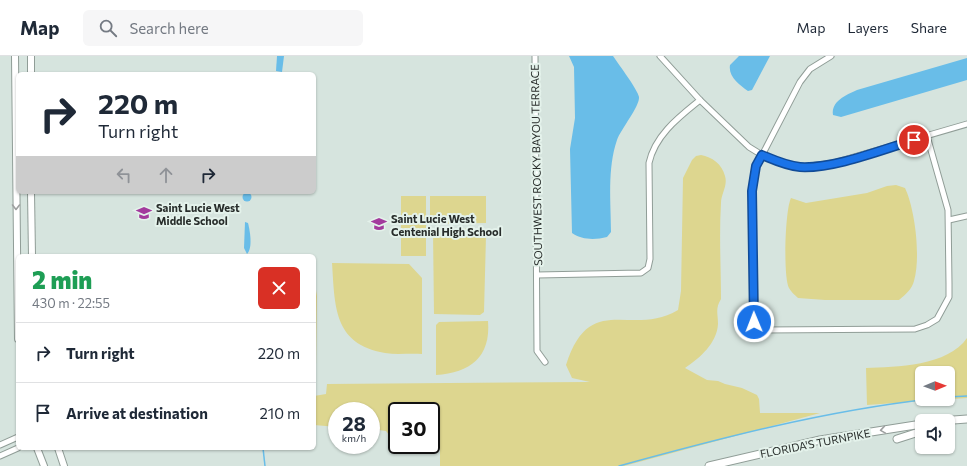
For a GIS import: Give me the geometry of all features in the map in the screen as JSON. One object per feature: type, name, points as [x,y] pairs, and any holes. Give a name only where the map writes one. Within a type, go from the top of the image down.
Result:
[{"type":"highway","points":[[955,420],[967,419]]},
{"type":"highway","points":[[955,422],[967,419]]},
{"type":"highway","name":"FLORIDA'S TURNPIKE","points":[[709,466],[820,440],[915,425]]},
{"type":"highway","points":[[897,439],[915,433]]},
{"type":"main road","points":[[14,56],[17,254]]},
{"type":"main road","points":[[30,56],[31,72]]},
{"type":"main road","points":[[31,194],[32,254]]},
{"type":"main road","points":[[38,450],[44,466]]},
{"type":"main road","points":[[59,450],[64,466]]},
{"type":"street","name":"SOUTHWEST ROCKY BAYOU TERRACE","points":[[535,56],[537,351],[545,362]]},
{"type":"street","points":[[660,56],[700,100],[749,147],[762,155],[788,165],[815,166],[833,163],[967,124]]},
{"type":"street","points":[[831,56],[810,69],[800,82],[756,166],[752,191],[754,322],[759,328],[764,330],[915,329],[927,325],[937,318],[949,297],[949,220],[944,194],[927,136]]},
{"type":"street","name":"SOUTHWEST ROCKY BAYOU TERRACE","points":[[537,275],[642,273],[648,268],[650,259],[649,163],[652,151],[674,122],[700,100]]},
{"type":"street","points":[[949,220],[967,216]]},
{"type":"street","points":[[0,445],[16,438]]},
{"type":"street","points":[[0,456],[16,449]]},
{"type":"shaded area","points":[[701,155],[713,159],[722,168],[726,180],[721,200],[720,215],[721,299],[717,308],[717,331],[711,344],[702,355],[685,368],[707,380],[718,381],[742,388],[757,395],[759,399],[760,413],[820,413],[624,466],[440,466],[440,402],[388,402],[388,434],[386,431],[380,430],[380,402],[328,402],[328,426],[316,425],[316,396],[326,394],[327,384],[590,382],[572,378],[566,365],[576,342],[587,329],[600,322],[613,320],[644,320],[661,317],[678,310],[681,291],[683,178],[692,160],[696,156]]},
{"type":"shaded area","points":[[896,185],[905,188],[909,197],[916,233],[916,271],[913,284],[908,291],[899,300],[825,300],[798,298],[789,288],[785,258],[787,216],[791,198],[806,203],[867,193],[887,186]]},
{"type":"shaded area","points":[[401,196],[426,196],[426,256],[401,256]]},
{"type":"shaded area","points":[[430,196],[486,196],[486,223],[430,224]]},
{"type":"shaded area","points":[[438,228],[477,229],[486,236],[484,312],[480,315],[434,314],[433,231]]},
{"type":"shaded area","points":[[332,263],[409,264],[422,278],[422,354],[385,353],[368,348],[355,341],[346,332],[340,321],[336,308]]},
{"type":"shaded area","points":[[316,290],[317,296],[316,366]]},
{"type":"shaded area","points":[[488,321],[486,344],[476,361],[459,371],[436,375],[436,325],[439,322]]},
{"type":"shaded area","points":[[967,338],[967,398],[955,399],[955,366],[915,366],[915,402],[867,405],[866,368],[892,367],[921,363],[935,360],[958,347]]},
{"type":"water","points":[[277,56],[284,56],[282,72],[276,71]]},
{"type":"water","points":[[569,56],[613,56],[632,83],[639,97],[639,101],[634,112],[619,135],[614,151],[610,186],[611,232],[607,237],[602,238],[584,238],[572,233],[570,149],[575,118],[574,67]]},
{"type":"water","points":[[739,56],[770,56],[752,90],[748,91],[735,80],[731,73],[730,65]]},
{"type":"water","points":[[967,58],[967,80],[841,117],[833,115],[834,106],[837,102],[844,96],[857,90]]},
{"type":"water","points":[[244,194],[251,195],[251,199],[247,202],[242,197]]},
{"type":"water","points":[[245,222],[248,223],[250,230],[250,248],[247,254],[244,248]]},
{"type":"waterway","points":[[955,397],[967,396]]},
{"type":"waterway","points":[[619,466],[773,426],[890,404],[915,401]]},
{"type":"waterway","points":[[263,450],[265,466]]},
{"type":"place","name":"Saint Lucie West Middle School","points":[[144,213]]},
{"type":"place","name":"Saint Lucie West Centenial High School","points":[[379,224]]},
{"type":"route","points":[[754,322],[752,191],[756,166],[762,155],[788,165],[801,167],[815,166],[833,163],[914,140]]}]
